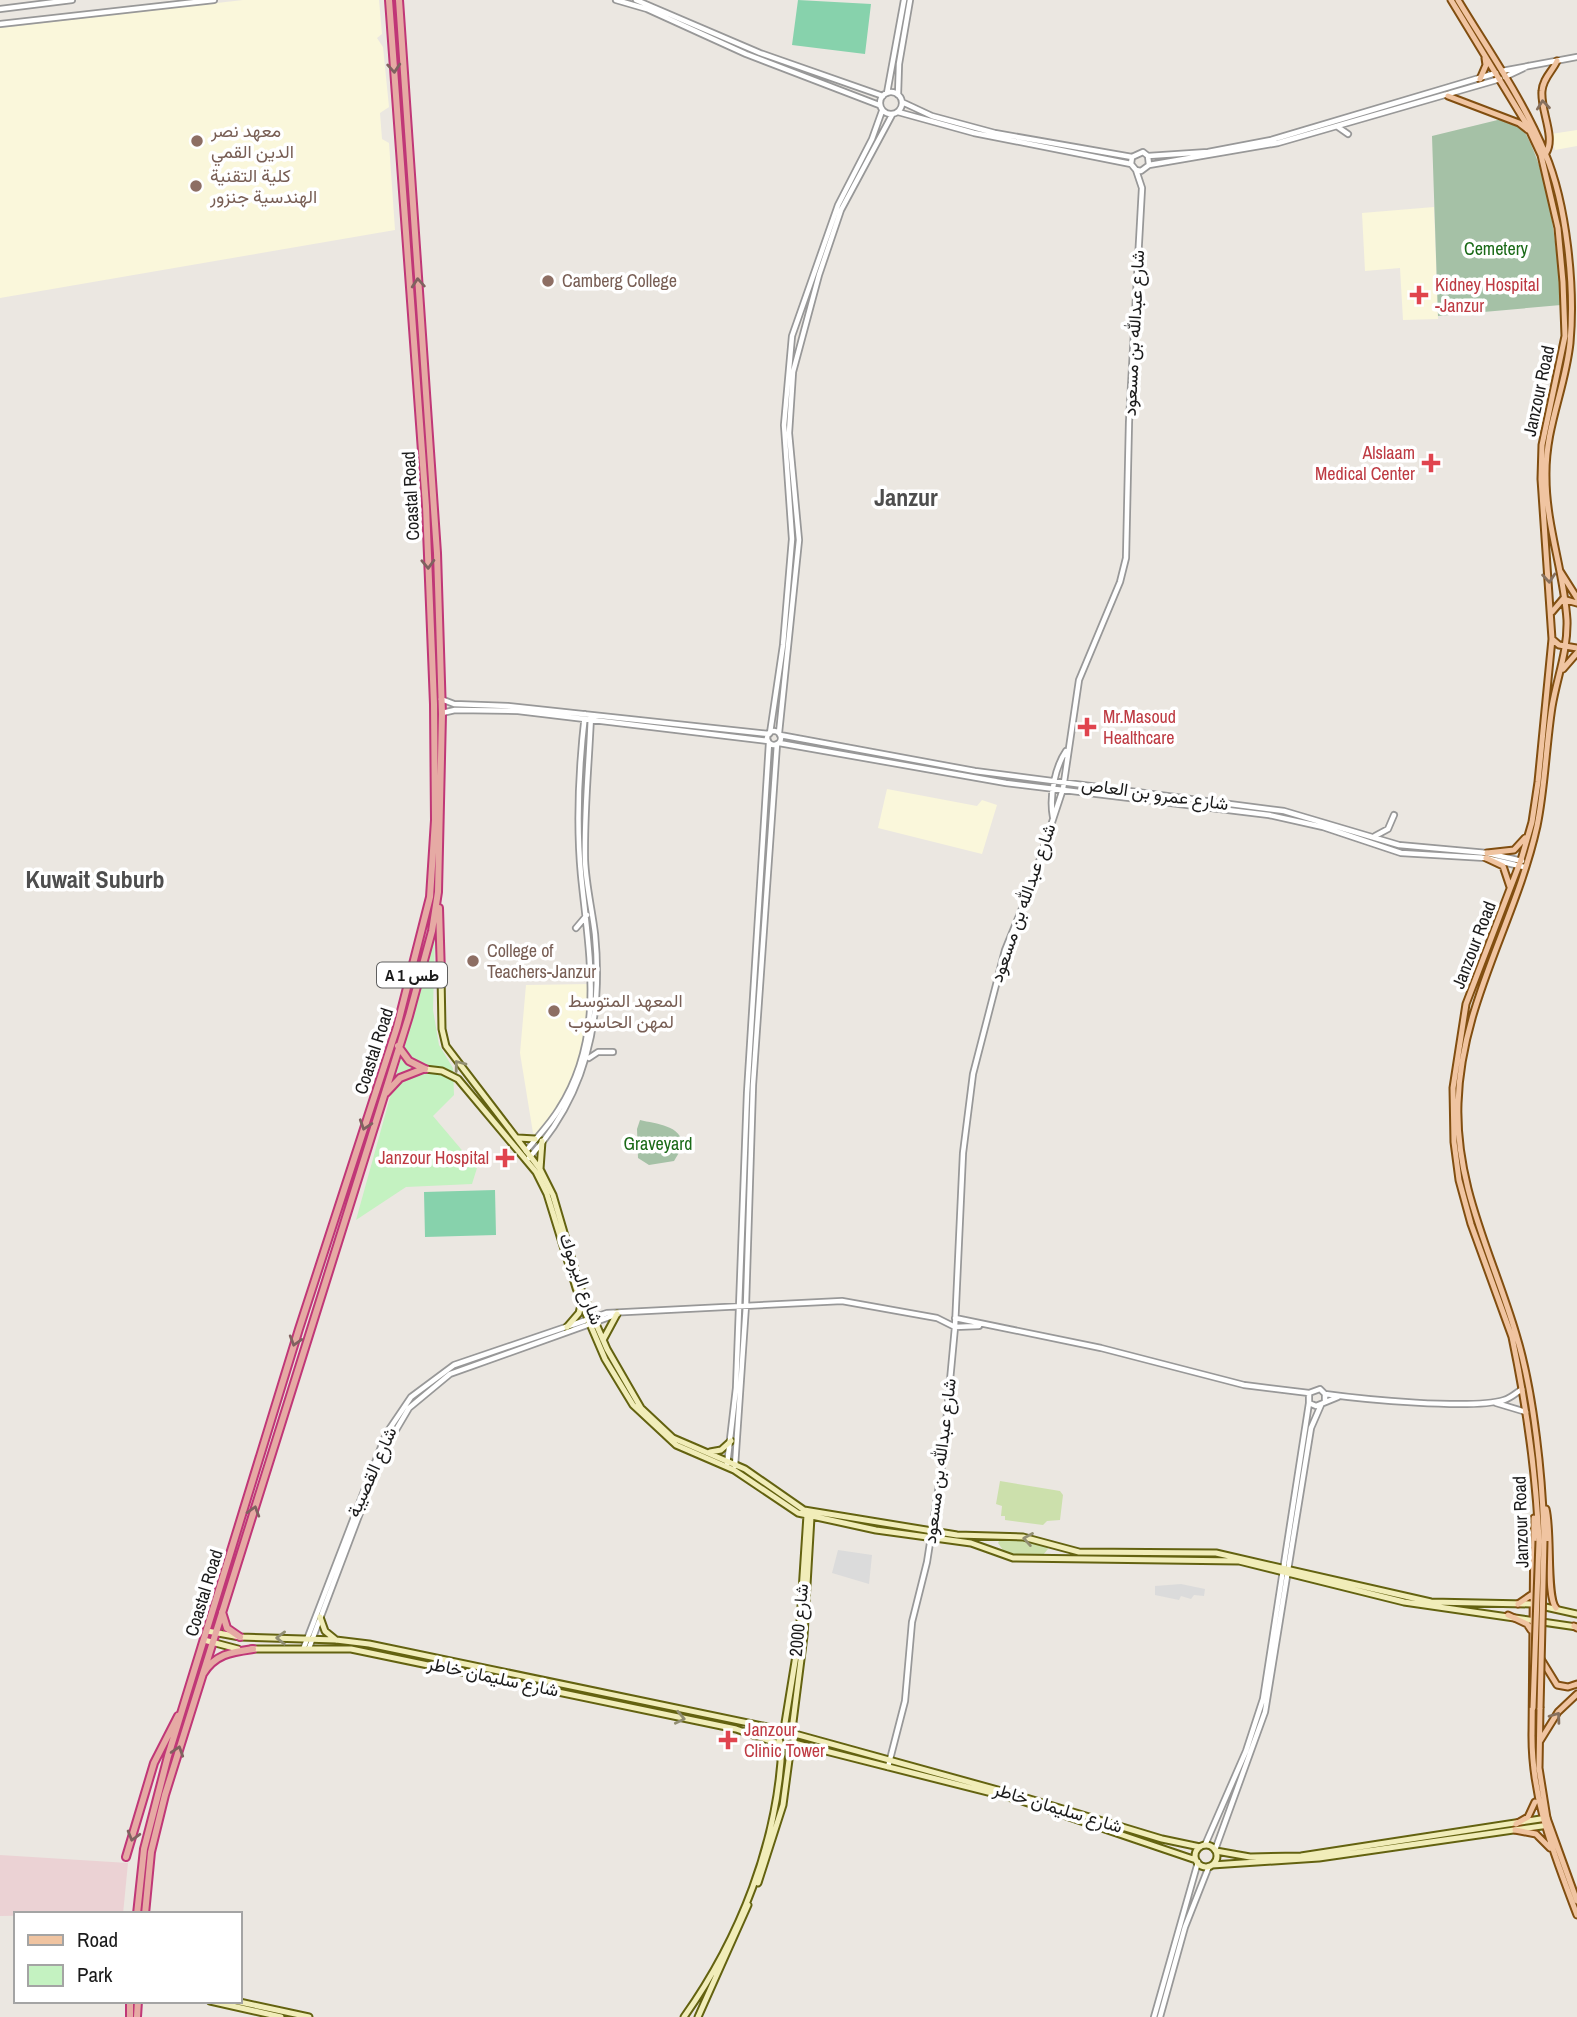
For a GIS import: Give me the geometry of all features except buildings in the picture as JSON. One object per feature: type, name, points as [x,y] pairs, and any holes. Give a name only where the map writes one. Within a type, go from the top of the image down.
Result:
[{"type":"highway","name":"Coastal Road","points":[[137,1912],[150,1820],[184,1705],[211,1632],[299,1329],[417,973],[430,897],[433,855],[434,704],[420,409],[389,0]]},
{"type":"highway","name":"Coastal Road","points":[[211,1632],[223,1603],[399,1047],[438,892],[442,714],[437,553],[399,0]]},
{"type":"highway","points":[[438,892],[441,975]]},
{"type":"highway","points":[[417,973],[434,971],[441,975]]},
{"type":"highway","points":[[397,1027],[399,1047],[409,1061],[425,1069]]},
{"type":"highway","points":[[383,1098],[400,1078],[425,1069]]},
{"type":"highway","points":[[223,1603],[224,1624],[240,1637]]},
{"type":"highway","name":"Coastal Road","points":[[145,1912],[157,1825],[208,1641]]},
{"type":"highway","points":[[199,1681],[214,1660],[229,1652],[253,1649]]},
{"type":"highway","points":[[126,1857],[153,1763],[184,1705]]},
{"type":"highway","points":[[137,2017],[139,2003]]},
{"type":"main road","name":"Janzour Road","points":[[1451,0],[1484,55],[1501,75],[1543,154],[1558,228],[1564,296],[1565,336],[1542,446],[1541,479],[1552,639],[1540,770],[1523,864],[1466,1004],[1457,1050],[1452,1105],[1462,1190],[1471,1224],[1512,1337],[1540,1503]]},
{"type":"main road","name":"Janzour Road","points":[[1458,0],[1543,154],[1562,222],[1571,301],[1569,351],[1546,450],[1546,491],[1563,599],[1566,647],[1552,709],[1537,826],[1474,1004],[1460,1074],[1457,1105],[1459,1144],[1468,1197],[1519,1344],[1540,1503],[1541,1659],[1532,1735],[1536,1796],[1577,1901]]},
{"type":"main road","points":[[1479,79],[1486,65],[1484,55]]},
{"type":"main road","points":[[1543,154],[1549,144],[1542,89],[1546,76],[1557,61]]},
{"type":"main road","points":[[1446,96],[1519,122],[1531,134]]},
{"type":"main road","points":[[1556,562],[1577,600]]},
{"type":"main road","points":[[1552,613],[1563,599],[1577,600]]},
{"type":"main road","points":[[1552,639],[1577,650],[1560,675]]},
{"type":"main road","points":[[1486,855],[1514,850],[1530,830]]},
{"type":"main road","points":[[1486,855],[1507,870],[1510,891]]},
{"type":"main road","name":"شارع اليرموك","points":[[441,975],[442,1029],[446,1045],[518,1138],[527,1154],[547,1194],[582,1302],[625,1383],[649,1416],[673,1438],[731,1465],[809,1515]]},
{"type":"main road","name":"شارع اليرموك","points":[[425,1069],[442,1071],[458,1079],[540,1168],[553,1195],[577,1280],[618,1383],[649,1423],[685,1451],[731,1465]]},
{"type":"main road","points":[[518,1138],[539,1140],[540,1168]]},
{"type":"main road","points":[[567,1327],[579,1313],[582,1302]]},
{"type":"main road","points":[[603,1339],[619,1313]]},
{"type":"main road","points":[[708,1452],[721,1450],[731,1441]]},
{"type":"main road","points":[[1532,1735],[1531,1618],[1540,1503]]},
{"type":"main road","points":[[1540,1503],[1550,1534],[1550,1599],[1556,1608]]},
{"type":"main road","points":[[698,2017],[768,1859],[783,1805],[793,1744],[804,1636],[809,1515],[931,1534],[1028,1559],[1224,1559],[1431,1602],[1532,1605],[1577,1614]]},
{"type":"main road","name":"شارع 2000","points":[[684,2017],[703,1990],[764,1858],[775,1816],[781,1743],[778,1736],[783,1729],[799,1637],[809,1515]]},
{"type":"main road","points":[[931,1534],[1031,1538],[1079,1552],[1216,1553],[1404,1602],[1531,1618],[1576,1627]]},
{"type":"main road","points":[[995,1552],[992,1543],[997,1536]]},
{"type":"main road","name":"Janzour Road","points":[[1541,1541],[1536,1708],[1539,1769],[1552,1850],[1577,1915]]},
{"type":"main road","points":[[1518,1604],[1528,1599],[1533,1588]]},
{"type":"main road","points":[[1508,1615],[1527,1624],[1531,1631]]},
{"type":"main road","points":[[320,1617],[326,1631],[336,1640]]},
{"type":"main road","name":"شارع سليمان خاطر","points":[[211,1632],[240,1637],[336,1640],[783,1729],[888,1764],[1019,1800],[1197,1861]]},
{"type":"main road","name":"شارع سليمان خاطر","points":[[208,1641],[228,1649],[351,1649],[425,1662],[736,1729],[781,1743],[888,1764],[1023,1797],[1179,1844],[1202,1846]]},
{"type":"main road","points":[[1541,1659],[1556,1685],[1568,1687],[1577,1684]]},
{"type":"main road","points":[[1539,1744],[1558,1712],[1577,1694]]},
{"type":"main road","points":[[1516,1827],[1531,1813],[1536,1796]]},
{"type":"main road","points":[[1546,1822],[1516,1827],[1319,1858],[1211,1865],[1197,1861],[1195,1855],[1202,1846],[1250,1857],[1301,1856],[1516,1827],[1536,1834],[1552,1850]]},
{"type":"main road","points":[[1211,1865],[1216,1860],[1216,1851]]},
{"type":"main road","points":[[219,2003],[281,2017]]},
{"type":"main road","points":[[242,2003],[309,2017]]},
{"type":"street","points":[[0,9],[72,0]]},
{"type":"street","points":[[0,24],[213,0]]},
{"type":"street","points":[[617,0],[647,9],[746,54],[895,113],[974,133],[1131,164],[1136,170],[1272,145],[1446,96],[1532,65],[1577,57]]},
{"type":"street","points":[[636,0],[760,53],[898,96]]},
{"type":"street","points":[[731,1465],[742,1305],[747,1093],[769,742],[786,617],[792,539],[784,425],[792,337],[838,205],[872,139],[885,94],[904,0]]},
{"type":"street","points":[[910,0],[898,76],[898,96],[902,102],[932,116],[995,133],[1132,157],[1139,152],[1148,156],[1208,152],[1271,140],[1479,79],[1501,75]]},
{"type":"street","points":[[1443,90],[1446,96]]},
{"type":"street","points":[[731,1465],[753,1094],[778,743],[799,540],[789,433],[793,372],[816,285],[841,210],[902,102]]},
{"type":"street","points":[[1337,127],[1348,134]]},
{"type":"street","points":[[1142,188],[1148,156]]},
{"type":"street","points":[[1131,164],[1132,157]]},
{"type":"street","name":"شارع عبدالله بن مسعود","points":[[888,1764],[905,1701],[912,1622],[931,1534],[948,1408],[955,1327],[962,1153],[973,1074],[1005,950],[1030,889],[1063,789],[1079,680],[1120,582],[1126,558],[1130,376],[1142,188],[1136,170]]},
{"type":"street","points":[[441,699],[455,707],[588,717],[778,743],[1054,788],[1269,815],[1323,827],[1401,853],[1486,855]]},
{"type":"street","points":[[442,714],[455,707]]},
{"type":"street","points":[[539,1140],[561,1107],[587,1042],[592,962],[581,874],[579,814],[588,717]]},
{"type":"street","points":[[527,1154],[562,1115],[593,1037],[597,982],[585,848],[588,717]]},
{"type":"street","name":"شارع عمرو بن العاص","points":[[588,717],[780,734],[962,769],[1284,811],[1402,846],[1486,855],[1523,864]]},
{"type":"street","points":[[1053,817],[1055,780],[1060,761],[1067,750]]},
{"type":"street","points":[[1372,837],[1388,829],[1394,815]]},
{"type":"street","points":[[576,928],[587,914]]},
{"type":"street","points":[[584,1065],[593,1054],[613,1052]]},
{"type":"street","points":[[307,1648],[383,1452],[409,1408],[450,1374],[619,1313],[742,1305],[856,1302],[948,1321],[955,1327],[979,1326]]},
{"type":"street","points":[[948,1321],[955,1318],[979,1326],[1093,1347],[1244,1385],[1292,1393],[1309,1393],[1317,1389],[1325,1394],[1340,1396],[1491,1402],[1506,1399],[1522,1389]]},
{"type":"street","name":"شارع القصيبة","points":[[309,1638],[380,1444],[411,1397],[454,1365],[592,1321]]},
{"type":"street","points":[[1292,1393],[1309,1402],[1323,1403],[1340,1396]]},
{"type":"street","points":[[1216,1851],[1265,1712],[1309,1393]]},
{"type":"street","points":[[1202,1846],[1231,1788],[1261,1709],[1311,1428],[1325,1394]]},
{"type":"street","points":[[1491,1402],[1526,1412]]},
{"type":"street","points":[[1154,2017],[1197,1861]]},
{"type":"street","points":[[1160,2017],[1185,1927],[1211,1865]]},
{"type":"shaded area","name":"كلية التقنية الهندسية جنزور","points":[[243,0],[379,0],[382,34],[377,38],[383,47],[389,107],[380,113],[382,139],[389,143],[395,230],[0,298],[0,28]]},
{"type":"shaded area","points":[[1577,130],[1577,146],[1555,150],[1551,134]]},
{"type":"shaded area","points":[[1434,207],[1438,319],[1403,320],[1400,268],[1365,271],[1362,213]]},
{"type":"shaded area","points":[[887,789],[977,806],[982,800],[997,805],[982,854],[878,828]]},
{"type":"shaded area","points":[[591,984],[582,1053],[558,1109],[536,1134],[533,1133],[520,1053],[526,985]]},
{"type":"shaded area","points":[[838,1550],[872,1555],[869,1584],[832,1573]]},
{"type":"shaded area","points":[[1181,1584],[1205,1589],[1204,1596],[1194,1595],[1191,1599],[1181,1596],[1179,1600],[1155,1595],[1155,1586]]},
{"type":"shaded area","points":[[0,1855],[128,1863],[123,1912],[14,1912],[14,1916],[0,1916]]},
{"type":"green space","points":[[798,0],[871,4],[865,54],[792,45]]},
{"type":"green space","name":"Cemetery","points":[[1514,116],[1526,135],[1544,181],[1554,232],[1561,305],[1438,316],[1432,136]]},
{"type":"green space","points":[[435,935],[433,1010],[439,1045],[453,1068],[454,1095],[433,1116],[477,1168],[472,1184],[406,1187],[356,1220]]},
{"type":"green space","name":"Graveyard","points":[[640,1120],[667,1127],[678,1134],[683,1146],[674,1161],[649,1165],[638,1158],[637,1129]]},
{"type":"green space","points":[[495,1190],[496,1235],[425,1237],[424,1192]]},
{"type":"green space","points":[[1000,1481],[1060,1491],[1063,1495],[1060,1520],[1047,1521],[1043,1525],[1005,1520],[1005,1516],[1001,1516],[1002,1506],[996,1504]]},
{"type":"green space","points":[[1001,1537],[1026,1539],[1047,1545],[1048,1549],[1043,1555],[1032,1557],[1005,1553],[998,1543]]},
{"type":"place","name":"معهد نصر الدين القمي","points":[[197,141]]},
{"type":"place","name":"كلية التقنية الهندسية جنزور","points":[[196,186]]},
{"type":"place","name":"Camberg College","points":[[548,281]]},
{"type":"place","name":"Kidney Hospital -Janzur","points":[[1419,295]]},
{"type":"place","name":"Alslaam Medical Center","points":[[1431,463]]},
{"type":"place","name":"Mr.Masoud Healthcare","points":[[1087,727]]},
{"type":"place","name":"College of Teachers-Janzur","points":[[473,961]]},
{"type":"place","name":"المعهد المتوسط لمهن الحاسوب","points":[[554,1011]]},
{"type":"place","name":"Janzour Hospital","points":[[505,1158]]},
{"type":"place","name":"Janzour Clinic Tower","points":[[728,1740]]},
{"type":"district","name":"Janzur","points":[[906,498]]},
{"type":"district","name":"Kuwait Suburb","points":[[95,880]]}]
